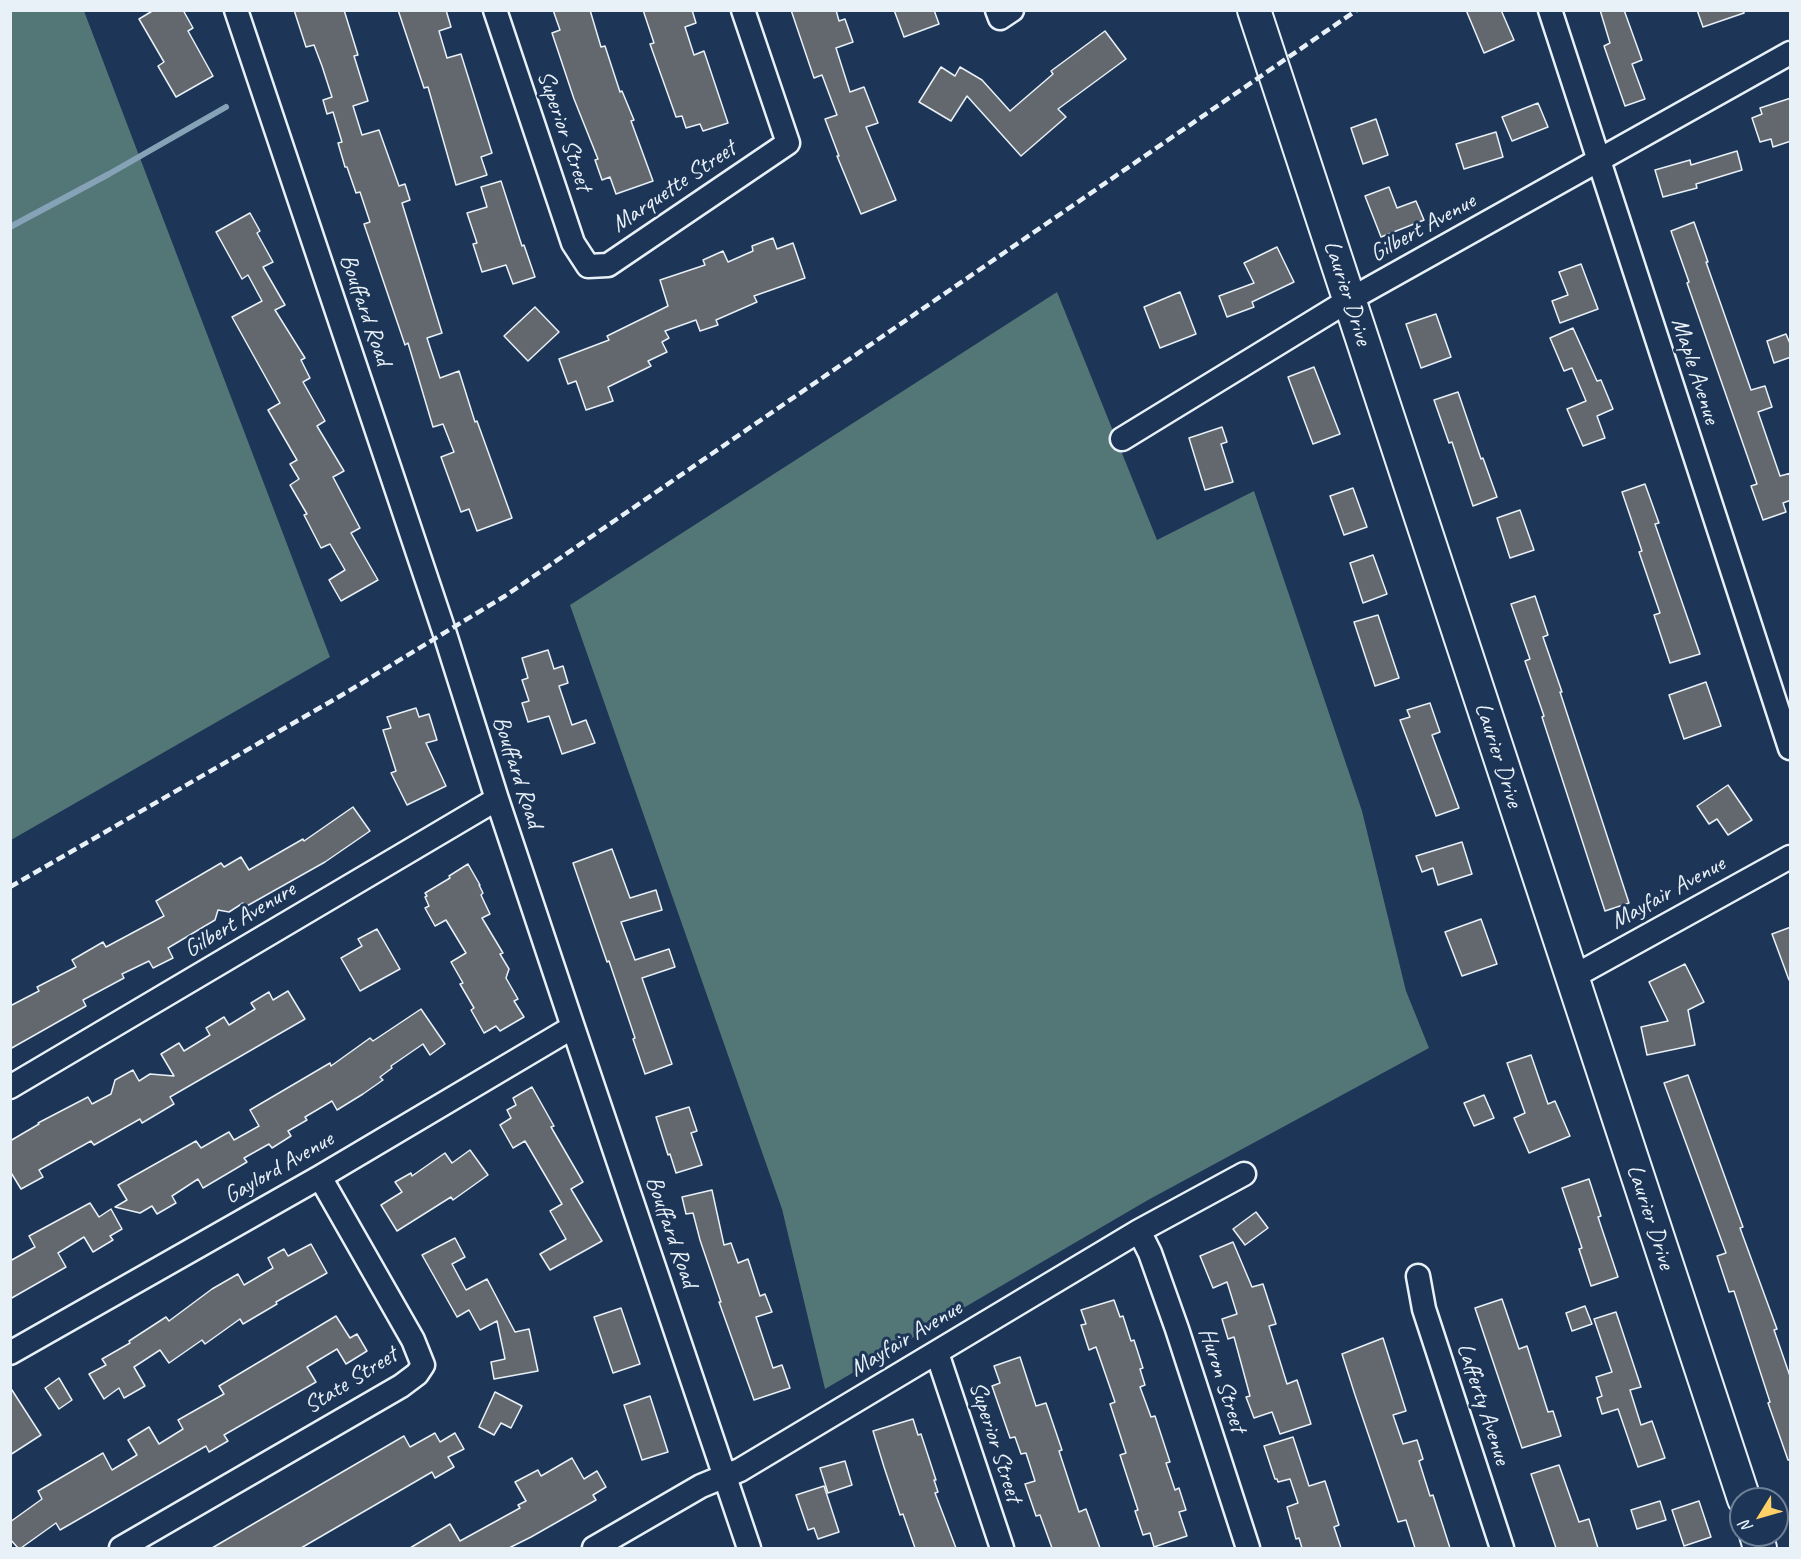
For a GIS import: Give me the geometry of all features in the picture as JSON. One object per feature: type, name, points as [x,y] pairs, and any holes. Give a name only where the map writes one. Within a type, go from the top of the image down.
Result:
[{"type":"street","name":"Bouffard Road","points":[[236,10],[445,634],[497,800],[749,1548]]},
{"type":"street","name":"Superior Street","points":[[495,10],[573,243],[588,266]]},
{"type":"street","name":"Marquette Street","points":[[588,266],[608,265],[788,143],[743,10]]},
{"type":"street","name":"Laurier Drive","points":[[1254,10],[1740,1487]]},
{"type":"street","name":"Maple Avenue","points":[[1550,10],[1791,748]]},
{"type":"street","name":"Gilbert Avenue","points":[[1122,439],[1348,300],[1791,53]]},
{"type":"street","name":"Gilbert Avenure","points":[[10,1086],[497,800]]},
{"type":"street","name":"Mayfair Avenue","points":[[1571,978],[1791,857]]},
{"type":"street","name":"Gaylord Avenue","points":[[10,1353],[320,1177],[573,1027]]},
{"type":"street","name":"Mayfair Avenue","points":[[594,1548],[701,1486],[746,1466],[1138,1231],[1244,1174]]},
{"type":"street","name":"State Street","points":[[121,1548],[401,1386],[417,1374],[423,1365],[413,1340],[320,1177]]},
{"type":"street","name":"Huron Street","points":[[1138,1231],[1150,1253],[1177,1329],[1248,1548]]},
{"type":"street","name":"Lafferty Avenue","points":[[1418,1276],[1424,1310],[1502,1548]]},
{"type":"street","name":"Superior Street","points":[[937,1353],[1002,1548]]},
{"type":"green space","points":[[11,10],[84,11],[330,657],[11,840]]},
{"type":"green space","points":[[1057,292],[1157,540],[1254,491],[1362,811],[1406,991],[1429,1048],[1148,1200],[825,1389],[782,1209],[570,605]]},
{"type":"building","points":[[154,10],[183,10],[193,28],[188,31],[213,76],[176,97],[158,66],[164,62],[139,19]]},
{"type":"building","points":[[294,10],[344,10],[358,55],[354,56],[368,101],[353,106],[362,135],[379,130],[399,186],[405,184],[410,200],[402,203],[442,333],[427,338],[440,378],[459,371],[475,422],[477,421],[512,518],[477,531],[469,509],[461,512],[441,457],[454,452],[443,424],[433,427],[408,343],[405,345],[364,224],[370,222],[360,192],[356,193],[347,167],[345,167],[338,143],[342,142],[333,112],[327,114],[323,100],[332,97],[322,66],[314,45],[306,47]]},
{"type":"building","points":[[398,10],[446,10],[451,27],[439,31],[447,58],[461,54],[492,153],[481,157],[487,175],[456,185],[428,87],[424,88]]},
{"type":"building","points":[[553,10],[590,10],[601,47],[605,46],[620,92],[622,91],[634,120],[631,121],[653,181],[616,194],[610,177],[602,180],[595,160],[598,159],[574,99],[552,33],[560,30]]},
{"type":"building","points":[[643,10],[692,10],[696,23],[685,27],[694,55],[704,51],[728,123],[703,131],[700,124],[686,128],[682,116],[676,117],[650,44],[654,43]]},
{"type":"building","points":[[791,10],[836,10],[839,21],[845,19],[853,42],[836,48],[850,92],[864,87],[878,123],[866,127],[896,200],[861,214],[837,156],[839,156],[825,119],[837,115],[822,75],[814,78]]},
{"type":"building","points":[[894,10],[934,10],[939,24],[904,37]]},
{"type":"building","points":[[1466,10],[1501,10],[1514,40],[1484,53]]},
{"type":"building","points":[[1600,10],[1624,10],[1642,60],[1632,64],[1645,99],[1625,106],[1604,46],[1610,43]]},
{"type":"building","points":[[1697,10],[1744,10],[1744,13],[1703,27]]},
{"type":"building","points":[[1105,31],[1126,59],[1058,109],[1066,117],[1021,156],[967,96],[951,121],[919,102],[941,67],[955,76],[960,67],[982,80],[1010,111],[1053,74],[1051,71]]},
{"type":"building","points":[[1791,98],[1791,141],[1773,147],[1771,139],[1760,142],[1752,118],[1762,114],[1760,108]]},
{"type":"building","points":[[1538,103],[1548,127],[1512,141],[1502,117]]},
{"type":"building","points":[[1376,119],[1388,155],[1363,164],[1351,128]]},
{"type":"building","points":[[1496,132],[1503,157],[1464,169],[1456,144]]},
{"type":"building","points":[[1737,151],[1742,170],[1696,184],[1697,188],[1663,197],[1655,170],[1690,160],[1691,165]]},
{"type":"building","points":[[501,181],[522,246],[524,245],[535,277],[513,284],[506,265],[482,272],[473,244],[477,243],[467,213],[487,207],[481,187]]},
{"type":"building","points":[[1389,187],[1397,208],[1416,201],[1424,220],[1381,237],[1365,196]]},
{"type":"building","points":[[250,213],[260,231],[257,233],[273,262],[263,267],[285,305],[275,310],[305,358],[301,360],[310,378],[303,382],[325,421],[317,426],[344,471],[333,477],[360,528],[351,533],[378,580],[341,601],[329,580],[345,570],[330,544],[321,548],[304,515],[307,514],[290,485],[299,479],[290,464],[297,460],[268,410],[280,403],[232,317],[262,301],[248,275],[242,279],[216,232]]},
{"type":"building","points":[[1694,222],[1751,390],[1765,386],[1772,407],[1758,412],[1780,476],[1791,473],[1791,500],[1783,503],[1786,512],[1763,520],[1751,486],[1757,484],[1671,231]]},
{"type":"building","points":[[773,238],[777,249],[793,243],[805,278],[754,296],[757,302],[716,320],[718,325],[700,331],[696,320],[665,331],[669,338],[662,342],[667,352],[648,361],[651,366],[608,387],[613,401],[586,410],[576,381],[568,384],[559,359],[609,340],[607,336],[668,306],[660,280],[705,265],[703,260],[723,251],[728,262],[753,251],[752,246]]},
{"type":"building","points":[[1277,247],[1294,282],[1252,302],[1254,307],[1227,317],[1219,296],[1254,283],[1244,263]]},
{"type":"building","points":[[1581,264],[1598,309],[1560,323],[1552,301],[1568,295],[1559,272]]},
{"type":"building","points":[[1180,292],[1196,334],[1160,348],[1144,307]]},
{"type":"building","points":[[535,307],[559,332],[528,361],[504,336]]},
{"type":"building","points":[[1436,314],[1451,357],[1421,368],[1406,324]]},
{"type":"building","points":[[1573,328],[1597,381],[1601,380],[1613,409],[1597,416],[1605,438],[1583,446],[1567,409],[1586,401],[1572,368],[1564,371],[1550,338]]},
{"type":"building","points":[[1786,334],[1791,346],[1791,357],[1774,363],[1767,341]]},
{"type":"building","points":[[1314,367],[1340,434],[1313,444],[1288,377]]},
{"type":"building","points":[[1458,392],[1497,497],[1473,506],[1452,442],[1449,443],[1434,400]]},
{"type":"building","points":[[1222,427],[1227,442],[1221,444],[1233,482],[1205,490],[1189,438]]},
{"type":"building","points":[[1645,484],[1659,523],[1655,524],[1700,654],[1670,663],[1654,615],[1660,613],[1622,492]]},
{"type":"building","points":[[1353,488],[1367,527],[1344,535],[1330,496]]},
{"type":"building","points":[[1520,510],[1534,550],[1510,558],[1497,518]]},
{"type":"building","points":[[1373,555],[1387,594],[1363,603],[1350,563]]},
{"type":"building","points":[[1535,596],[1548,635],[1543,637],[1629,903],[1605,911],[1542,717],[1544,716],[1525,661],[1530,659],[1511,604]]},
{"type":"building","points":[[1378,615],[1399,678],[1375,686],[1354,622]]},
{"type":"building","points":[[548,650],[554,669],[563,666],[568,683],[559,686],[572,725],[586,720],[595,743],[562,754],[549,716],[528,722],[522,703],[529,701],[522,680],[528,678],[522,658]]},
{"type":"building","points":[[1706,682],[1721,726],[1684,739],[1669,695]]},
{"type":"building","points":[[1430,703],[1440,732],[1432,735],[1459,808],[1436,816],[1400,720],[1410,717],[1407,710]]},
{"type":"building","points":[[416,708],[419,717],[429,714],[437,740],[426,743],[446,786],[407,805],[391,773],[396,771],[383,730],[391,728],[387,717]]},
{"type":"building","points":[[1728,785],[1752,820],[1728,835],[1717,819],[1709,824],[1697,806]]},
{"type":"building","points":[[353,807],[370,831],[325,862],[245,907],[243,903],[229,912],[218,910],[215,920],[168,948],[173,958],[153,968],[149,961],[122,974],[124,978],[83,1000],[86,1006],[10,1049],[10,1006],[39,991],[37,987],[76,967],[72,960],[103,942],[106,947],[164,916],[156,901],[221,863],[224,867],[241,857],[249,870],[303,839],[304,841]]},
{"type":"building","points":[[1462,842],[1472,874],[1438,885],[1433,868],[1422,872],[1416,856]]},
{"type":"building","points":[[612,849],[630,898],[656,890],[662,910],[621,922],[635,960],[669,949],[675,967],[642,978],[672,1064],[645,1074],[609,961],[607,962],[573,863]]},
{"type":"building","points":[[468,864],[480,885],[483,893],[481,895],[490,914],[482,918],[503,953],[500,954],[509,969],[506,978],[518,999],[514,1001],[524,1017],[500,1031],[496,1026],[484,1033],[471,1010],[474,1008],[451,962],[466,953],[446,920],[435,926],[425,908],[429,906],[425,893]]},
{"type":"building","points":[[1481,919],[1497,964],[1462,976],[1445,932]]},
{"type":"building","points":[[1791,927],[1791,980],[1789,980],[1772,934]]},
{"type":"building","points":[[377,929],[400,969],[360,991],[341,958],[362,946],[358,939]]},
{"type":"building","points":[[1685,964],[1704,1002],[1688,1010],[1695,1045],[1647,1055],[1641,1027],[1668,1021],[1649,982]]},
{"type":"building","points":[[288,991],[305,1019],[170,1097],[174,1104],[142,1123],[140,1119],[94,1145],[91,1141],[39,1170],[43,1177],[21,1189],[10,1171],[10,1141],[38,1123],[88,1097],[92,1104],[111,1094],[115,1080],[133,1070],[139,1081],[150,1074],[174,1076],[161,1054],[179,1043],[184,1051],[210,1035],[206,1028],[224,1017],[229,1025],[255,1009],[251,1003],[269,992],[273,1000]]},
{"type":"building","points":[[421,1009],[445,1044],[430,1055],[423,1044],[391,1066],[392,1068],[380,1077],[383,1080],[363,1094],[337,1110],[332,1101],[305,1117],[307,1120],[288,1131],[291,1136],[272,1148],[269,1144],[244,1158],[247,1162],[203,1188],[198,1179],[172,1196],[176,1203],[157,1214],[152,1206],[140,1213],[115,1207],[127,1200],[118,1185],[196,1141],[201,1148],[229,1132],[234,1140],[259,1126],[250,1110],[330,1063],[331,1066],[370,1038],[373,1041]]},
{"type":"building","points":[[1531,1055],[1548,1104],[1555,1101],[1570,1136],[1529,1153],[1514,1118],[1525,1113],[1507,1063]]},
{"type":"building","points":[[1688,1075],[1743,1227],[1740,1228],[1777,1329],[1774,1330],[1791,1379],[1791,1460],[1788,1460],[1768,1403],[1770,1402],[1734,1291],[1729,1292],[1717,1256],[1726,1253],[1664,1083]]},
{"type":"building","points":[[532,1087],[554,1126],[551,1127],[583,1182],[571,1189],[602,1241],[550,1270],[540,1254],[566,1239],[550,1211],[562,1204],[525,1141],[513,1148],[500,1125],[511,1118],[507,1110],[516,1105],[513,1098]]},
{"type":"building","points":[[1484,1095],[1494,1118],[1474,1126],[1464,1103]]},
{"type":"building","points":[[689,1107],[697,1131],[691,1133],[702,1165],[676,1173],[656,1117]]},
{"type":"building","points":[[470,1150],[488,1175],[453,1200],[451,1197],[397,1231],[381,1205],[402,1192],[395,1182],[411,1173],[412,1176],[445,1153],[452,1163]]},
{"type":"building","points":[[1589,1179],[1601,1216],[1598,1217],[1618,1277],[1591,1286],[1579,1249],[1582,1248],[1562,1188]]},
{"type":"building","points":[[712,1190],[724,1245],[731,1243],[738,1263],[748,1259],[760,1296],[765,1294],[772,1312],[756,1317],[773,1368],[782,1365],[790,1388],[754,1400],[719,1302],[721,1302],[693,1213],[686,1214],[682,1197]]},
{"type":"building","points":[[90,1203],[99,1217],[111,1209],[122,1229],[110,1236],[113,1240],[93,1252],[84,1237],[58,1253],[66,1267],[10,1299],[10,1261],[35,1247],[29,1236]]},
{"type":"building","points":[[1256,1212],[1268,1228],[1245,1245],[1233,1229]]},
{"type":"building","points":[[455,1238],[465,1257],[452,1264],[466,1290],[487,1279],[515,1332],[529,1329],[538,1371],[494,1379],[491,1362],[505,1359],[497,1321],[480,1330],[469,1310],[457,1317],[422,1255]]},
{"type":"building","points":[[1233,1242],[1252,1287],[1263,1284],[1276,1324],[1269,1326],[1287,1384],[1297,1380],[1311,1424],[1280,1434],[1272,1412],[1254,1418],[1246,1397],[1250,1396],[1234,1337],[1228,1339],[1222,1319],[1237,1314],[1227,1282],[1213,1288],[1200,1256]]},
{"type":"building","points":[[311,1244],[327,1273],[243,1324],[240,1319],[205,1344],[202,1340],[169,1363],[160,1350],[134,1367],[145,1386],[124,1398],[119,1388],[104,1399],[89,1374],[106,1365],[102,1359],[130,1343],[129,1341],[166,1317],[169,1321],[212,1289],[238,1274],[244,1285],[273,1268],[268,1258],[284,1249],[288,1256]]},
{"type":"building","points":[[1502,1299],[1519,1349],[1527,1346],[1548,1412],[1553,1411],[1561,1436],[1522,1448],[1475,1308]]},
{"type":"building","points":[[1114,1300],[1120,1317],[1123,1316],[1131,1341],[1134,1340],[1143,1368],[1140,1369],[1145,1385],[1140,1387],[1151,1417],[1155,1416],[1170,1462],[1166,1463],[1175,1490],[1179,1488],[1186,1510],[1179,1512],[1187,1536],[1154,1547],[1150,1533],[1143,1535],[1135,1511],[1138,1510],[1120,1455],[1126,1453],[1110,1404],[1115,1402],[1096,1347],[1089,1350],[1081,1325],[1086,1324],[1081,1310]]},
{"type":"building","points":[[1585,1306],[1592,1324],[1572,1331],[1566,1313]]},
{"type":"building","points":[[621,1308],[640,1364],[613,1373],[594,1317]]},
{"type":"building","points":[[1616,1312],[1641,1387],[1630,1390],[1641,1425],[1652,1421],[1665,1458],[1638,1467],[1618,1409],[1602,1414],[1597,1398],[1602,1396],[1596,1377],[1612,1372],[1594,1319]]},
{"type":"building","points":[[336,1316],[350,1338],[357,1334],[367,1351],[346,1364],[337,1349],[307,1367],[316,1382],[224,1435],[228,1441],[209,1452],[206,1446],[60,1530],[56,1523],[21,1548],[18,1548],[10,1539],[10,1522],[42,1499],[38,1491],[103,1453],[112,1470],[137,1455],[128,1440],[149,1427],[159,1444],[183,1429],[178,1420],[224,1394],[219,1386]]},
{"type":"building","points":[[1383,1338],[1406,1411],[1393,1415],[1403,1444],[1417,1440],[1423,1459],[1419,1461],[1450,1548],[1415,1548],[1406,1520],[1398,1522],[1355,1395],[1342,1354]]},
{"type":"building","points":[[1020,1357],[1036,1406],[1046,1403],[1079,1512],[1086,1509],[1100,1548],[1052,1548],[1040,1515],[1036,1516],[1025,1484],[1035,1481],[1026,1453],[1021,1454],[1015,1437],[1010,1438],[992,1386],[1000,1383],[994,1366]]},
{"type":"building","points":[[59,1378],[72,1400],[59,1409],[45,1388]]},
{"type":"building","points":[[10,1387],[41,1435],[10,1455]]},
{"type":"building","points":[[495,1392],[522,1406],[511,1428],[501,1423],[494,1435],[479,1427]]},
{"type":"building","points":[[650,1396],[668,1452],[642,1460],[624,1405]]},
{"type":"building","points":[[913,1419],[918,1435],[921,1434],[936,1480],[934,1480],[938,1492],[935,1493],[956,1548],[915,1548],[903,1514],[900,1515],[884,1467],[873,1431]]},
{"type":"building","points":[[435,1433],[440,1442],[455,1433],[464,1449],[448,1457],[454,1467],[435,1478],[432,1472],[301,1548],[212,1548],[404,1436],[410,1447]]},
{"type":"building","points":[[1293,1437],[1309,1486],[1325,1481],[1339,1525],[1334,1527],[1341,1548],[1302,1548],[1299,1538],[1296,1539],[1287,1507],[1298,1503],[1290,1479],[1278,1482],[1275,1479],[1264,1446]]},
{"type":"building","points":[[572,1458],[584,1479],[597,1471],[606,1487],[593,1495],[596,1500],[531,1537],[509,1548],[410,1548],[450,1524],[460,1541],[520,1508],[518,1505],[526,1501],[515,1482],[538,1470],[541,1476]]},
{"type":"building","points":[[845,1461],[852,1485],[828,1493],[820,1468]]},
{"type":"building","points":[[1559,1465],[1579,1522],[1589,1519],[1598,1548],[1556,1548],[1531,1474]]},
{"type":"building","points":[[824,1486],[839,1532],[818,1539],[814,1528],[808,1530],[796,1495]]},
{"type":"building","points":[[1660,1501],[1666,1520],[1637,1529],[1631,1510]]},
{"type":"building","points":[[1699,1501],[1711,1537],[1684,1546],[1672,1510]]},
{"type":"waterway","points":[[10,227],[226,107]]},
{"type":"railway","points":[[10,887],[342,695],[505,596],[1357,10]]}]
